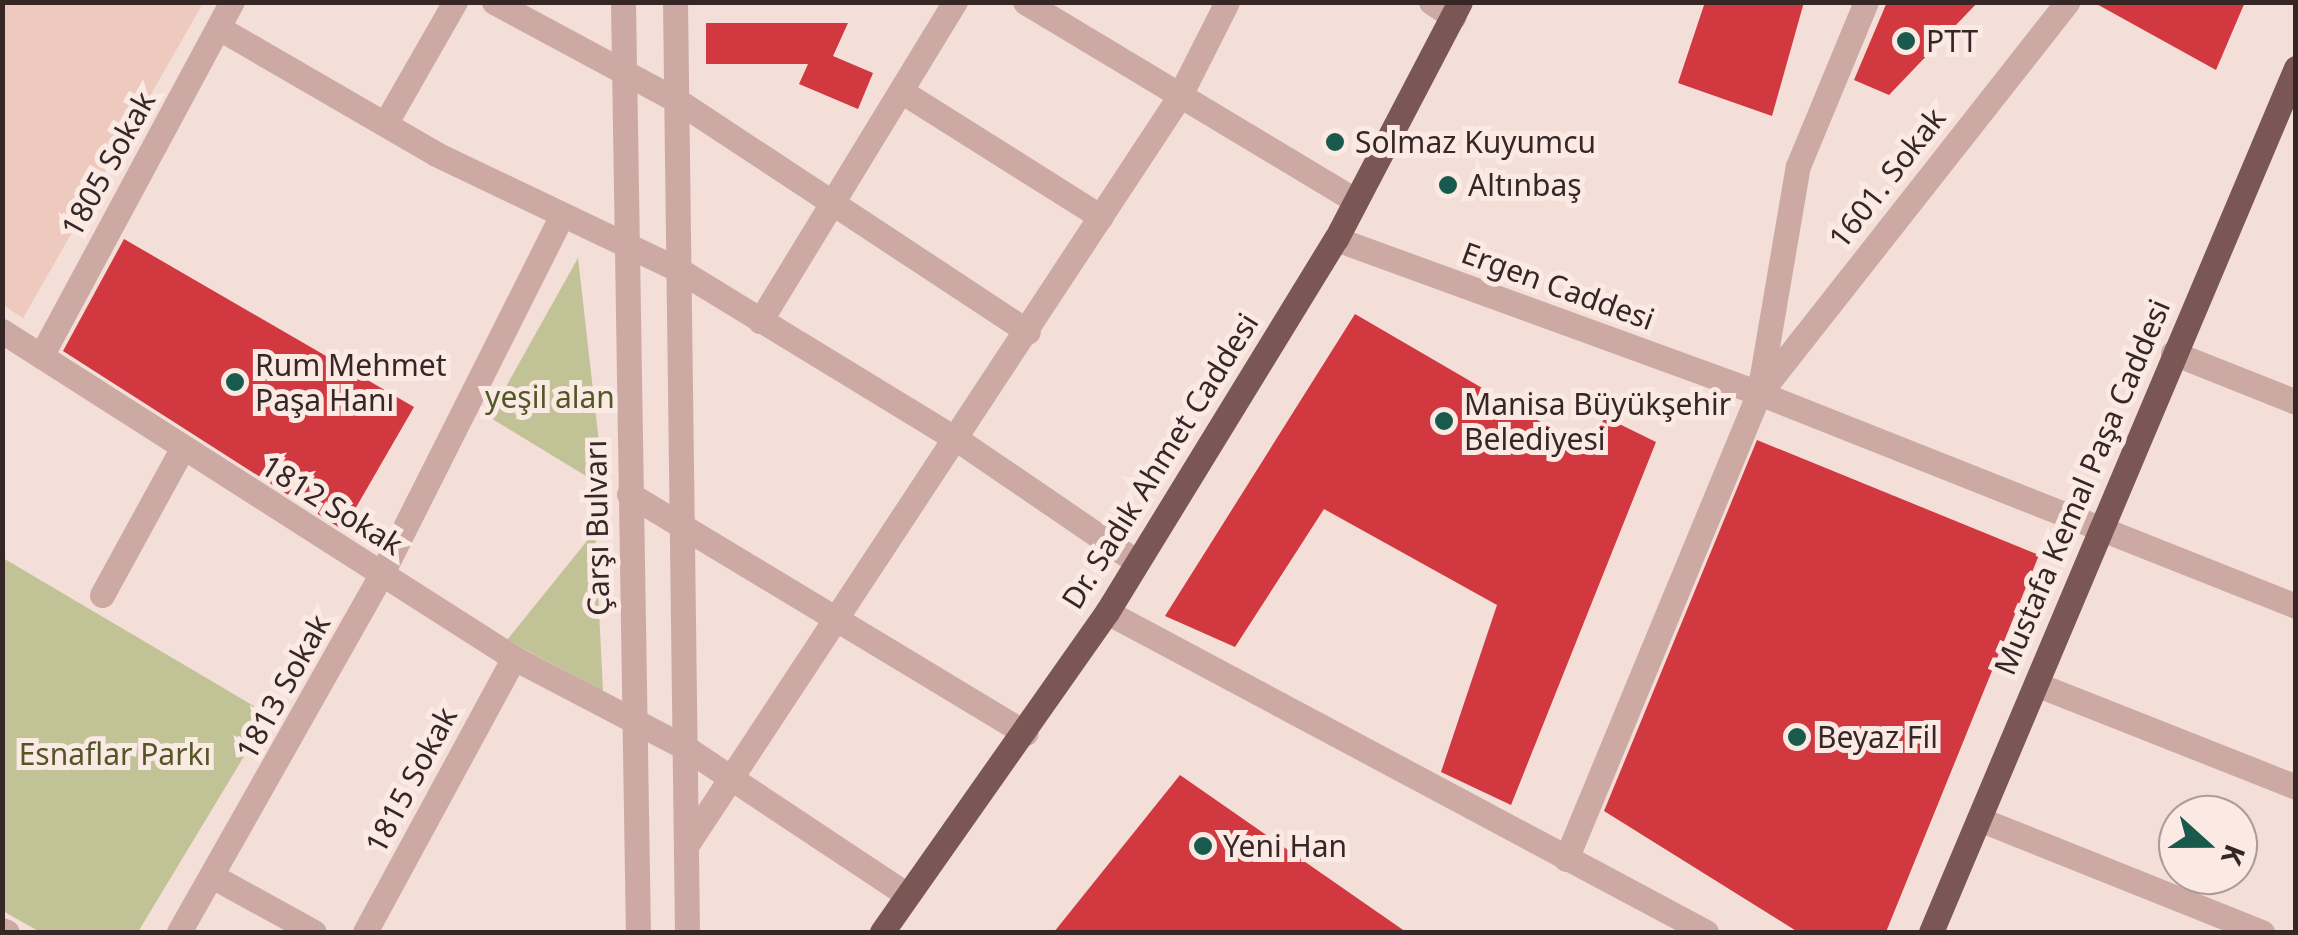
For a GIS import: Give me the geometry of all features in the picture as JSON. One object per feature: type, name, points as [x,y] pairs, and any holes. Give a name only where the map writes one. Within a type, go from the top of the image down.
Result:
[{"type":"main road","name":"Dr. Sadık Ahmet Caddesi","points":[[882,932],[1108,612],[1134,560],[1336,239],[1457,10]]},
{"type":"main road","name":"Mustafa Kemal Paşa Caddesi","points":[[1931,932],[2296,68]]},
{"type":"street","name":"1805 Sokak","points":[[40,356],[232,2]]},
{"type":"street","points":[[385,124],[455,2]]},
{"type":"street","points":[[494,2],[678,102],[830,206],[1028,332]]},
{"type":"street","name":"Çarşı Bulvarı","points":[[623,2],[634,927]]},
{"type":"street","points":[[676,2],[687,932]]},
{"type":"street","points":[[760,321],[955,2]]},
{"type":"street","points":[[1025,2],[1355,200]]},
{"type":"street","points":[[688,844],[958,440],[1179,97],[1227,2]]},
{"type":"street","points":[[1430,2],[1457,10]]},
{"type":"street","points":[[1566,859],[1758,394],[1798,166],[1866,2]]},
{"type":"street","name":"1601. Sokak","points":[[1758,394],[2066,2]]},
{"type":"street","points":[[220,28],[385,124],[679,270],[958,440],[1134,560]]},
{"type":"street","points":[[901,91],[1101,218]]},
{"type":"street","name":"1813 Sokak","points":[[179,932],[381,575],[562,214]]},
{"type":"street","name":"Ergen Caddesi","points":[[1336,239],[1758,394],[2296,606]]},
{"type":"street","name":"1812 Sokak","points":[[2,331],[514,658],[686,748],[907,895]]},
{"type":"street","points":[[2173,353],[2296,402]]},
{"type":"street","points":[[102,595],[182,449]]},
{"type":"street","points":[[629,494],[841,616],[1025,733]]},
{"type":"street","points":[[1108,612],[1698,930]]},
{"type":"street","name":"1815 Sokak","points":[[365,932],[514,658]]},
{"type":"street","points":[[2036,684],[2296,786]]},
{"type":"street","points":[[1979,819],[2262,932]]},
{"type":"street","points":[[212,876],[314,932]]},
{"type":"green space","name":"yeşil alan","points":[[578,258],[604,487],[489,417]]},
{"type":"green space","points":[[595,531],[603,691],[507,640]]},
{"type":"green space","name":"Esnaflar Parkı","points":[[3,558],[269,715],[138,932],[40,932],[3,911]]},
{"type":"shaded area","points":[[2,3],[203,3],[23,318],[3,305]]},
{"type":"building","points":[[1705,2],[1804,2],[1772,116],[1678,83]]},
{"type":"building","name":"PTT","points":[[1887,2],[1978,2],[1889,95],[1854,80]]},
{"type":"building","points":[[2093,2],[2245,2],[2216,70]]},
{"type":"building","points":[[706,23],[848,23],[833,56],[873,73],[858,109],[799,84],[808,64],[706,64]]},
{"type":"building","name":"Rum Mehmet Paşa Hanı","points":[[124,239],[414,407],[343,530],[63,351]]},
{"type":"building","points":[[1355,314],[1587,449],[1605,417],[1656,442],[1511,805],[1441,772],[1497,605],[1324,509],[1235,647],[1165,616]]},
{"type":"building","name":"Beyaz Fil","points":[[1757,440],[2039,555],[1886,932],[1798,932],[1604,811]]},
{"type":"building","name":"Yeni Han","points":[[1180,775],[1406,932],[1054,932]]},
{"type":"place","name":"PTT","points":[[1906,41]]},
{"type":"place","name":"Solmaz Kuyumcu","points":[[1335,142]]},
{"type":"place","name":"Altınbaş","points":[[1448,185]]},
{"type":"place","name":"Rum Mehmet Paşa Hanı","points":[[235,382]]},
{"type":"place","name":"Manisa Büyükşehir Belediyesi","points":[[1444,421]]},
{"type":"place","name":"Beyaz Fil","points":[[1797,737]]},
{"type":"place","name":"Yeni Han","points":[[1203,846]]}]
